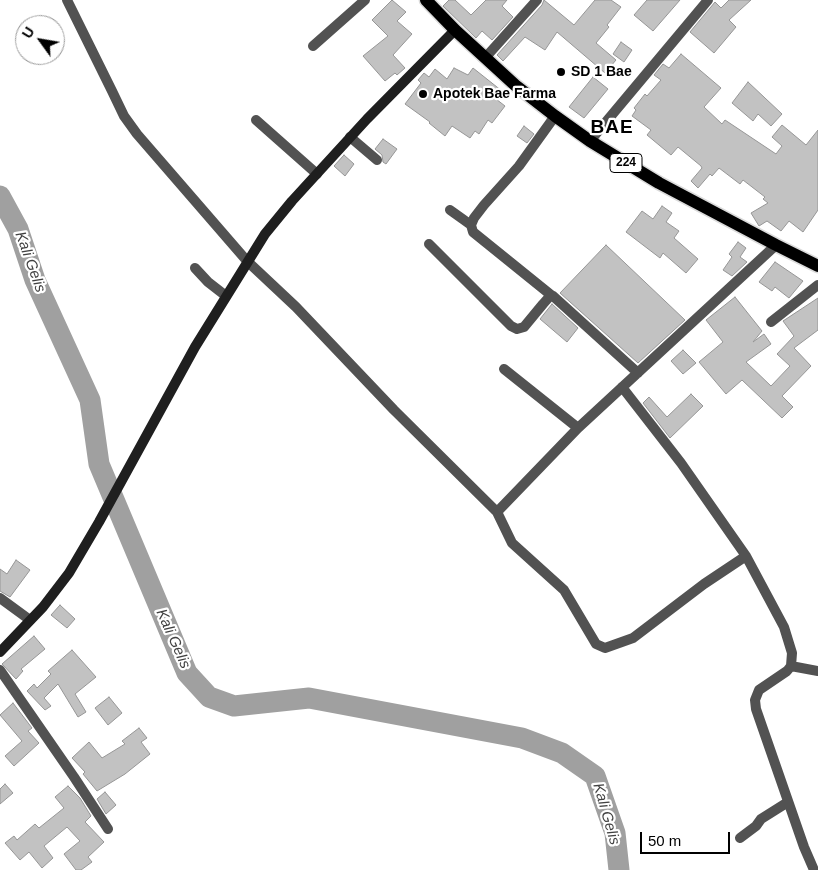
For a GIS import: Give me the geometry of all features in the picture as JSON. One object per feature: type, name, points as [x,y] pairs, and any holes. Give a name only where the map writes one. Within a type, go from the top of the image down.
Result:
[{"type":"main road","name":"224","points":[[426,0],[454,30],[515,85],[590,140],[660,183],[818,266]]},
{"type":"street","points":[[67,0],[124,116],[137,134],[247,261],[301,313],[442,459],[498,512],[512,543],[564,590],[591,638],[601,647],[605,648],[633,638],[704,584],[746,556]]},
{"type":"street","points":[[313,46],[365,0]]},
{"type":"street","points":[[485,58],[537,0]]},
{"type":"street","points":[[590,140],[708,0]]},
{"type":"street","points":[[0,652],[56,591],[69,573],[195,347],[265,234],[316,174],[454,30]]},
{"type":"street","points":[[555,116],[519,166],[474,218],[472,224],[473,232],[556,298],[638,373]]},
{"type":"street","points":[[256,120],[316,174]]},
{"type":"street","points":[[350,138],[377,160]]},
{"type":"street","points":[[450,210],[472,224]]},
{"type":"street","points":[[428,244],[506,322],[517,329],[528,324],[551,295]]},
{"type":"street","points":[[498,512],[578,428],[776,245]]},
{"type":"street","points":[[195,268],[208,282],[226,296]]},
{"type":"street","points":[[771,322],[818,285]]},
{"type":"street","points":[[504,369],[578,428]]},
{"type":"street","points":[[622,387],[682,463],[746,556],[784,627],[792,653],[791,666],[787,671],[759,690],[755,700],[759,720],[804,848],[814,870]]},
{"type":"street","points":[[0,598],[30,620]]},
{"type":"street","points":[[791,666],[818,671]]},
{"type":"street","points":[[0,670],[108,829]]},
{"type":"street","points":[[740,838],[756,826],[761,819],[788,802]]},
{"type":"building","points":[[392,0],[406,12],[397,21],[412,34],[393,55],[405,68],[397,75],[395,73],[385,81],[363,56],[388,36],[372,20]]},
{"type":"building","points":[[449,0],[455,0],[471,15],[486,0],[507,0],[502,6],[513,17],[492,40],[482,31],[476,38],[443,6]]},
{"type":"building","points":[[544,0],[574,25],[595,0],[611,0],[621,7],[607,25],[609,27],[596,43],[616,60],[605,73],[557,32],[545,50],[525,37],[503,61],[497,55],[542,5]]},
{"type":"building","points":[[647,0],[680,0],[653,31],[634,15]]},
{"type":"building","points":[[729,0],[751,0],[729,20],[736,27],[714,53],[690,32],[715,2],[721,8]]},
{"type":"building","points":[[621,42],[632,50],[624,62],[613,54]]},
{"type":"building","points":[[681,54],[721,88],[704,107],[722,124],[725,120],[776,154],[782,146],[772,137],[782,125],[806,145],[818,130],[818,210],[803,232],[789,221],[781,231],[767,221],[759,226],[751,213],[768,203],[763,199],[765,197],[743,180],[740,184],[719,168],[712,176],[710,174],[698,188],[691,181],[702,168],[701,166],[678,147],[671,155],[647,135],[651,130],[632,116],[636,110],[634,108],[645,94],[647,96],[661,80],[654,75],[663,64],[669,68]]},
{"type":"building","points":[[454,68],[468,75],[473,68],[502,91],[496,99],[505,106],[492,123],[488,120],[479,134],[475,131],[470,138],[452,126],[445,136],[430,122],[405,104],[421,83],[418,80],[424,73],[429,77],[435,69],[447,79]]},
{"type":"building","points":[[593,77],[608,89],[584,118],[569,107]]},
{"type":"building","points":[[748,82],[782,114],[771,126],[758,114],[753,121],[732,103]]},
{"type":"building","points":[[524,126],[534,134],[527,143],[517,136]]},
{"type":"building","points":[[383,139],[397,149],[386,164],[383,162],[382,155],[375,149]]},
{"type":"building","points":[[344,155],[354,164],[345,176],[334,166]]},
{"type":"building","points":[[662,206],[672,213],[666,222],[679,231],[674,238],[698,259],[686,273],[663,253],[660,258],[626,232],[642,211],[653,219]]},
{"type":"building","points":[[738,242],[746,248],[740,257],[747,262],[732,276],[723,270],[732,257],[729,254]]},
{"type":"building","points":[[606,245],[685,320],[638,363],[560,293]]},
{"type":"building","points":[[775,262],[803,281],[789,298],[775,287],[772,291],[759,282]]},
{"type":"building","points":[[735,297],[762,331],[753,342],[764,334],[771,344],[746,362],[771,386],[790,366],[777,354],[794,336],[783,321],[818,298],[818,330],[794,348],[811,366],[782,396],[793,407],[782,418],[742,380],[726,394],[699,362],[723,342],[706,320]]},
{"type":"building","points":[[552,304],[578,328],[567,342],[540,319]]},
{"type":"building","points":[[683,350],[696,363],[683,374],[671,361]]},
{"type":"building","points":[[691,394],[703,406],[670,438],[643,403],[649,397],[667,417]]},
{"type":"building","points":[[16,560],[30,570],[10,597],[0,591],[0,569],[7,574]]},
{"type":"building","points":[[60,605],[75,619],[67,628],[51,615]]},
{"type":"building","points":[[34,636],[45,649],[21,669],[23,671],[16,679],[2,664]]},
{"type":"building","points":[[72,650],[96,677],[75,694],[86,712],[78,717],[58,684],[44,698],[51,706],[45,710],[27,691],[34,684],[37,688],[51,674],[48,671]]},
{"type":"building","points":[[109,697],[122,713],[108,725],[95,708]]},
{"type":"building","points":[[13,703],[32,728],[28,731],[39,743],[14,766],[5,756],[22,741],[0,715]]},
{"type":"building","points":[[139,728],[147,738],[141,742],[150,754],[125,774],[97,791],[83,774],[85,772],[72,758],[89,742],[102,758],[125,744],[122,741]]},
{"type":"building","points":[[5,784],[13,793],[0,804],[0,789]]},
{"type":"building","points":[[68,786],[80,798],[91,816],[85,822],[104,842],[88,857],[92,862],[81,870],[76,870],[64,854],[80,841],[67,827],[44,846],[53,858],[42,868],[29,852],[20,860],[5,843],[14,836],[17,840],[35,824],[39,828],[64,808],[55,797]]},
{"type":"building","points":[[105,792],[116,805],[106,814],[97,799]]},
{"type":"waterway","name":"Kali Gelis","points":[[0,196],[18,229],[35,280],[90,400],[99,464],[187,673],[209,697],[234,706],[309,698],[522,738],[562,753],[595,776],[615,833],[619,870]]},
{"type":"place","name":"SD 1 Bae","points":[[561,72]]},
{"type":"place","name":"Apotek Bae Farma","points":[[423,94]]},
{"type":"district","name":"BAE","points":[[612,128]]}]
